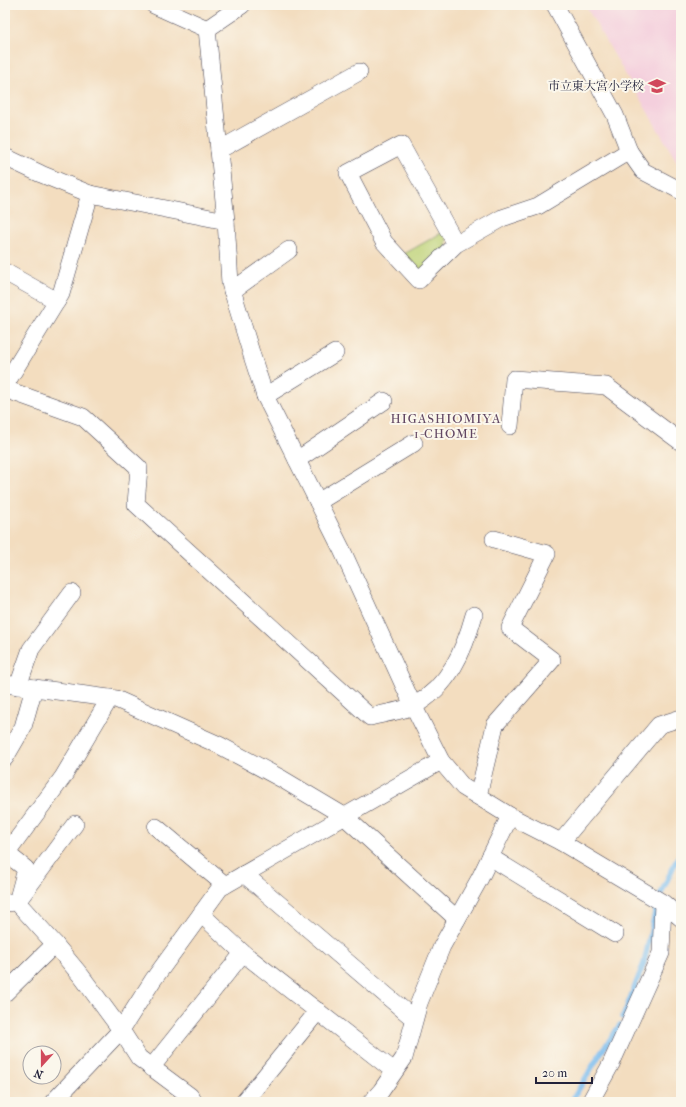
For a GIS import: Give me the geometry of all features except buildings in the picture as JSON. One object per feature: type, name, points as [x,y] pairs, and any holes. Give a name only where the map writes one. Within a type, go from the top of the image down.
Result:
[{"type":"street","points":[[154,5],[207,29]]},
{"type":"street","points":[[207,29],[242,5]]},
{"type":"street","points":[[555,5],[615,115],[629,151],[643,171],[681,190]]},
{"type":"street","points":[[207,29],[226,221],[230,283],[265,396],[342,550],[441,761],[463,787],[510,816],[561,842],[663,903],[681,918]]},
{"type":"street","points":[[219,150],[359,72]]},
{"type":"street","points":[[456,244],[401,145],[348,173],[384,242],[419,280],[456,244],[502,218],[538,206],[629,151]]},
{"type":"street","points":[[5,157],[41,174],[90,194],[226,221]]},
{"type":"street","points":[[5,385],[61,294],[90,194]]},
{"type":"street","points":[[232,291],[289,250]]},
{"type":"street","points":[[5,272],[57,301]]},
{"type":"street","points":[[265,396],[335,353]]},
{"type":"street","points":[[510,426],[514,379],[606,386],[681,442]]},
{"type":"street","points":[[5,389],[83,417],[139,468],[136,504],[370,717],[414,706],[437,688],[452,669],[462,648],[474,615]]},
{"type":"street","points":[[297,460],[384,401]]},
{"type":"street","points":[[318,502],[414,443]]},
{"type":"street","points":[[478,796],[495,725],[552,660],[510,628],[547,554],[494,539]]},
{"type":"street","points":[[5,758],[23,727],[19,686],[31,649],[72,594]]},
{"type":"street","points":[[19,686],[116,699],[219,745],[282,779],[344,816],[457,919]]},
{"type":"street","points":[[11,902],[26,869],[6,852],[63,777],[110,698]]},
{"type":"street","points":[[561,842],[659,725],[681,718]]},
{"type":"street","points":[[53,1102],[121,1030],[153,980],[220,888],[441,761]]},
{"type":"street","points":[[371,1102],[381,1091],[394,1070],[404,1058],[419,1003],[442,946],[490,857],[510,816]]},
{"type":"street","points":[[11,902],[75,824]]},
{"type":"street","points":[[156,827],[225,885]]},
{"type":"street","points":[[490,857],[615,934]]},
{"type":"street","points":[[244,874],[414,1019]]},
{"type":"street","points":[[11,902],[56,944],[121,1030],[139,1058],[190,1096],[194,1102]]},
{"type":"street","points":[[590,1102],[611,1064],[662,953],[663,903]]},
{"type":"street","points":[[201,914],[243,953],[394,1070]]},
{"type":"street","points":[[5,992],[56,944]]},
{"type":"street","points":[[151,1068],[243,953]]},
{"type":"street","points":[[244,1102],[318,1011]]},
{"type":"shaded area","name":"市立東大宮小学校","points":[[585,5],[681,5],[681,167],[680,167]]},
{"type":"green space","points":[[443,232],[447,239],[446,248],[421,272],[404,254]]},
{"type":"waterway","points":[[659,898],[675,863],[681,854]]},
{"type":"waterway","points":[[623,1017],[644,963],[656,908]]},
{"type":"waterway","points":[[571,1102],[600,1054],[620,1025]]},
{"type":"place","name":"市立東大宮小学校","points":[[657,86]]},
{"type":"district","name":"HIGASHIOMIYA 1-CHOME","points":[[446,426]]}]
